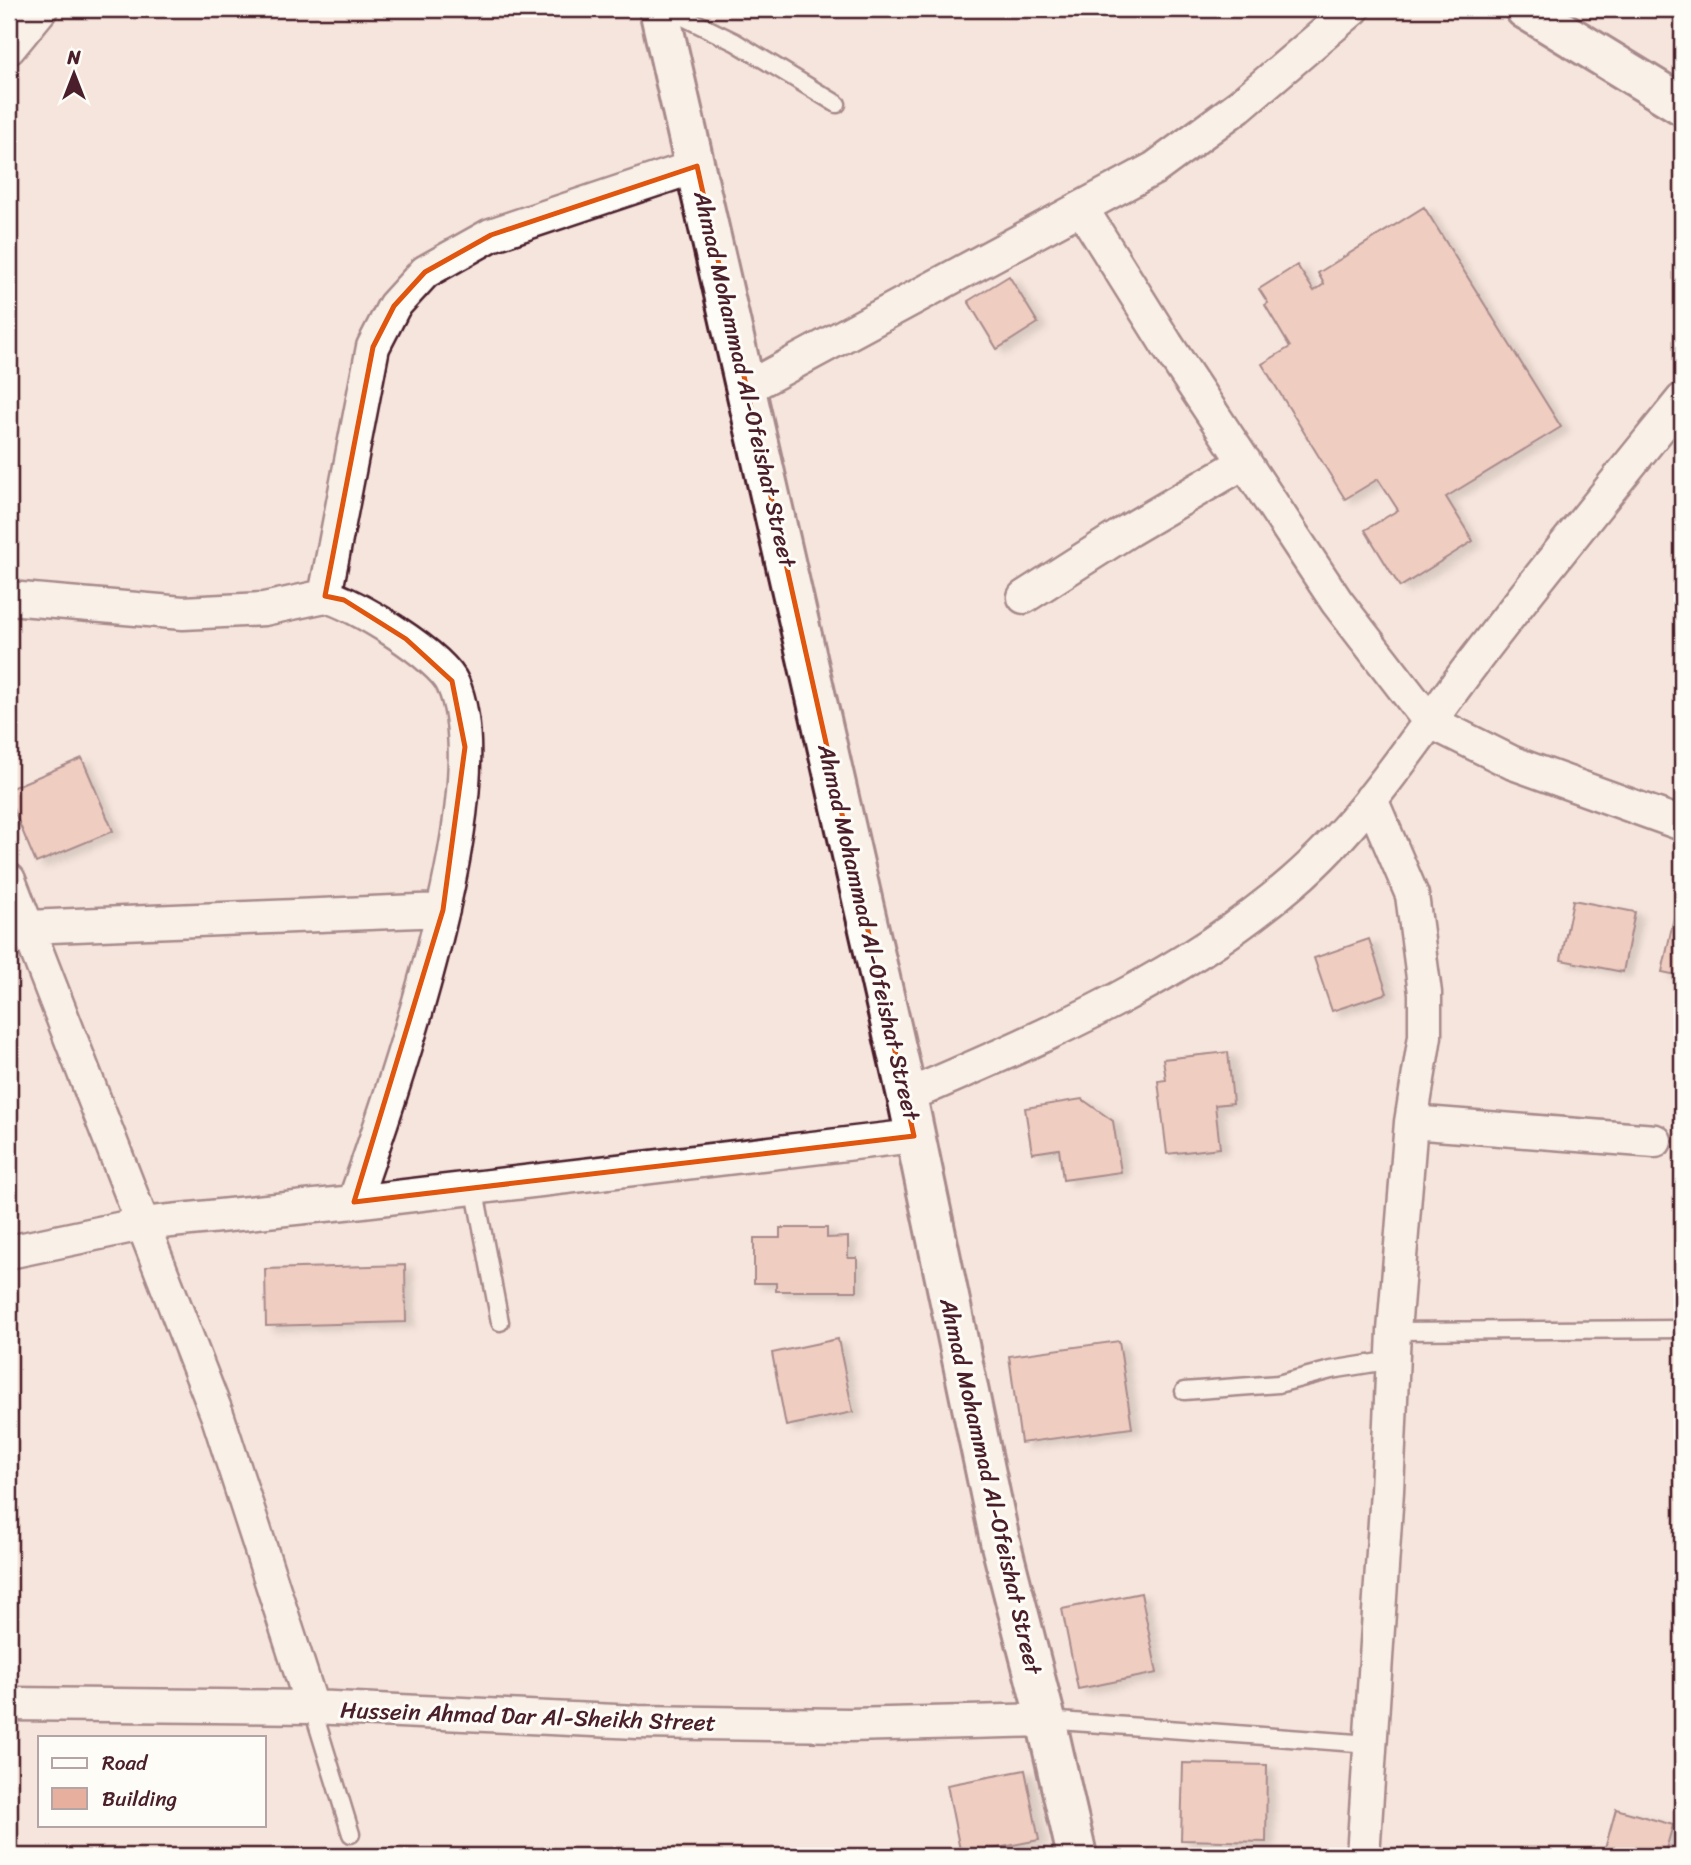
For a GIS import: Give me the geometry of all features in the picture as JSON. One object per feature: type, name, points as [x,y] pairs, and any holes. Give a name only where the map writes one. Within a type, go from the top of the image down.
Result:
[{"type":"street","points":[[9,48],[41,9]]},
{"type":"street","name":"Ahmad Mohammad Al-Ofeishat Street","points":[[659,9],[697,166],[907,1096],[1000,1541],[1046,1720],[1077,1856]]},
{"type":"street","points":[[747,388],[1156,168],[1218,121],[1353,9]]},
{"type":"street","points":[[1525,9],[1682,105]]},
{"type":"street","points":[[325,596],[373,347],[394,306],[425,272],[491,236],[697,166]]},
{"type":"street","points":[[1082,209],[1337,602],[1429,721],[1513,764],[1682,824]]},
{"type":"street","points":[[907,1096],[1046,1036],[1155,981],[1247,920],[1293,882],[1333,846],[1371,799],[1558,550],[1682,400]]},
{"type":"street","points":[[1024,597],[1129,530],[1245,462]]},
{"type":"street","points":[[9,598],[183,613],[264,609],[325,596],[344,600],[406,639],[452,681],[460,705],[465,747],[460,807],[443,909],[389,1104],[354,1202]]},
{"type":"street","points":[[1363,1856],[1393,1345],[1411,1122],[1425,1036],[1425,993],[1412,895],[1371,799]]},
{"type":"street","points":[[9,880],[218,1417],[313,1707]]},
{"type":"street","points":[[27,927],[443,909]]},
{"type":"street","points":[[1411,1122],[1655,1141]]},
{"type":"street","points":[[9,1252],[142,1224],[354,1202],[914,1136]]},
{"type":"street","name":"Hussein Ahmad Dar Al-Sheikh Street","points":[[9,1703],[313,1707],[638,1722],[849,1725],[1046,1720]]},
{"type":"lane","points":[[667,9],[735,42],[837,104]]},
{"type":"lane","points":[[474,1186],[500,1322]]},
{"type":"lane","points":[[1184,1391],[1278,1384],[1331,1370],[1393,1345],[1682,1329]]},
{"type":"lane","points":[[313,1707],[351,1834]]},
{"type":"lane","points":[[1046,1720],[1370,1744]]},
{"type":"highlighted area","points":[[697,166],[914,1136],[354,1202],[443,910],[465,747],[452,681],[406,639],[344,600],[325,596],[373,347],[394,306],[425,272],[491,235]]},
{"type":"building","points":[[1424,207],[1561,427],[1446,497],[1473,541],[1400,587],[1365,530],[1398,510],[1378,479],[1345,499],[1262,364],[1290,347],[1265,305],[1268,303],[1259,289],[1297,265],[1314,291],[1324,284],[1318,273]]},
{"type":"building","points":[[1009,276],[1038,323],[997,349],[968,301]]},
{"type":"building","points":[[82,758],[113,831],[36,863],[9,799],[9,789]]},
{"type":"building","points":[[1682,886],[1682,976],[1662,972]]},
{"type":"building","points":[[1573,900],[1635,912],[1623,972],[1561,960]]},
{"type":"building","points":[[1369,939],[1387,993],[1332,1011],[1314,958]]},
{"type":"building","points":[[1228,1052],[1233,1103],[1215,1105],[1220,1148],[1167,1154],[1158,1081],[1166,1080],[1163,1059]]},
{"type":"building","points":[[1082,1099],[1113,1121],[1121,1172],[1063,1180],[1059,1149],[1032,1153],[1025,1108]]},
{"type":"building","points":[[780,1228],[827,1228],[827,1238],[848,1237],[848,1258],[857,1258],[857,1291],[776,1291],[776,1283],[754,1283],[754,1238],[780,1238]]},
{"type":"building","points":[[405,1265],[406,1322],[266,1326],[265,1269]]},
{"type":"building","points":[[838,1339],[853,1412],[786,1426],[772,1353]]},
{"type":"building","points":[[1119,1341],[1132,1428],[1021,1443],[1009,1356]]},
{"type":"building","points":[[1141,1593],[1157,1673],[1078,1689],[1062,1609]]},
{"type":"building","points":[[1183,1763],[1267,1765],[1266,1842],[1181,1840]]},
{"type":"building","points":[[1025,1770],[1039,1840],[961,1855],[947,1785]]},
{"type":"building","points":[[1616,1809],[1673,1825],[1664,1856],[1603,1856]]}]
